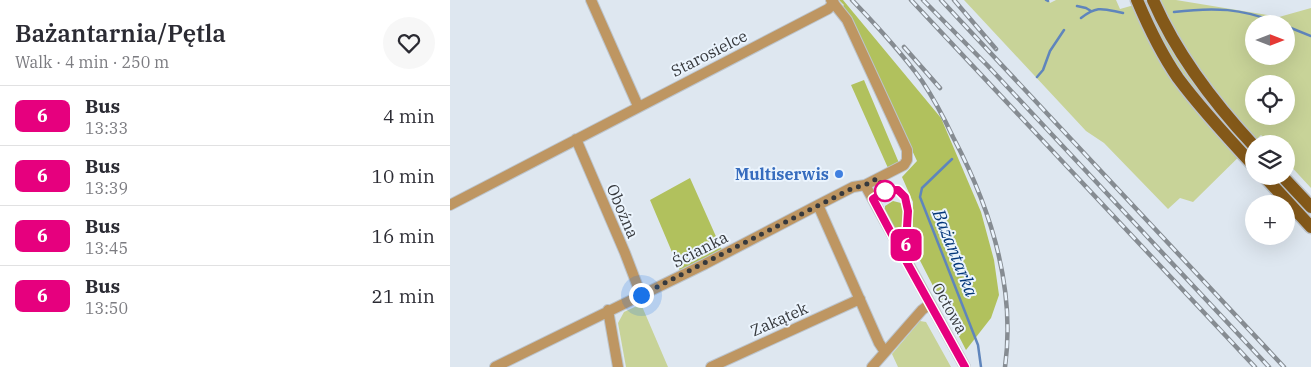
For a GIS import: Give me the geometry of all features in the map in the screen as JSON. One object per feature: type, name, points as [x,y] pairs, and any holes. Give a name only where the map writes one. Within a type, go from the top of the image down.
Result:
[{"type":"main road","points":[[1137,0],[1178,77],[1220,130],[1245,156]]},
{"type":"main road","points":[[1153,0],[1163,23],[1189,68],[1230,121],[1245,137]]},
{"type":"main road","points":[[1272,185],[1311,227]]},
{"type":"main road","points":[[1290,185],[1311,207]]},
{"type":"street","points":[[591,0],[638,106]]},
{"type":"street","name":"Starosielce","points":[[450,205],[828,9],[832,1],[848,20],[907,150]]},
{"type":"street","name":"Oboźna","points":[[576,139],[641,295]]},
{"type":"street","name":"Ścianka","points":[[495,367],[818,205],[853,188],[865,185],[904,165],[907,160],[907,150]]},
{"type":"street","name":"Octowa","points":[[865,185],[965,367]]},
{"type":"street","points":[[818,205],[879,343],[885,352]]},
{"type":"street","name":"Zakątek","points":[[710,367],[860,299]]},
{"type":"street","points":[[872,367],[922,310],[930,304]]},
{"type":"street","points":[[608,310],[618,367]]},
{"type":"green space","points":[[839,0],[843,0],[941,118],[981,212],[994,260],[999,295],[991,318],[966,350],[913,247],[913,202],[902,177],[917,161],[851,19],[844,5]]},
{"type":"green space","points":[[964,0],[1049,0],[1050,3],[1056,0],[1116,0],[1120,9],[1152,0],[1176,0],[1267,15],[1245,15],[1245,65],[1295,65],[1295,15],[1286,15],[1311,8],[1311,188],[1295,171],[1295,135],[1245,135],[1245,151],[1193,202],[1180,198],[1168,209],[1104,143],[1086,131]]},
{"type":"green space","points":[[864,80],[899,163],[888,168],[851,85]]},
{"type":"green space","points":[[690,178],[722,250],[680,271],[650,200]]},
{"type":"green space","points":[[893,201],[901,203],[904,212],[901,244],[885,213],[885,206]]},
{"type":"green space","points":[[641,304],[668,367],[626,367],[618,323],[624,312]]},
{"type":"green space","points":[[920,321],[926,322],[951,367],[898,367],[892,354]]},
{"type":"waterway","points":[[1077,6],[1091,11]]},
{"type":"waterway","name":"Bażantarka","points":[[1081,18],[1092,11],[1101,9],[1123,13]]},
{"type":"waterway","name":"Bażantarka","points":[[1174,12],[1215,9],[1253,15]]},
{"type":"waterway","name":"Bażantarka","points":[[1037,77],[1043,70],[1050,51],[1064,30]]},
{"type":"waterway","name":"Bażantarka","points":[[1295,30],[1311,36]]},
{"type":"waterway","name":"Bażantarka","points":[[952,159],[922,188],[920,197],[978,345],[981,367]]},
{"type":"railway","points":[[852,0],[888,39],[922,81],[946,123],[978,191],[989,219],[1003,278],[1007,307],[1005,367]]},
{"type":"railway","points":[[911,0],[1255,367]]},
{"type":"railway","points":[[923,0],[987,65],[1269,367]]},
{"type":"railway","points":[[941,0],[1284,367]]},
{"type":"railway","points":[[954,0],[996,49]]},
{"type":"railway","points":[[904,47],[940,88]]},
{"type":"bus line","name":"6","points":[[897,244],[873,199],[887,190],[893,189],[898,190],[907,202],[905,259],[965,367]]},
{"type":"place","name":"Multiserwis","points":[[839,174]]},
{"type":"route","points":[[641,295],[853,188],[865,185],[878,178],[885,191]]}]
